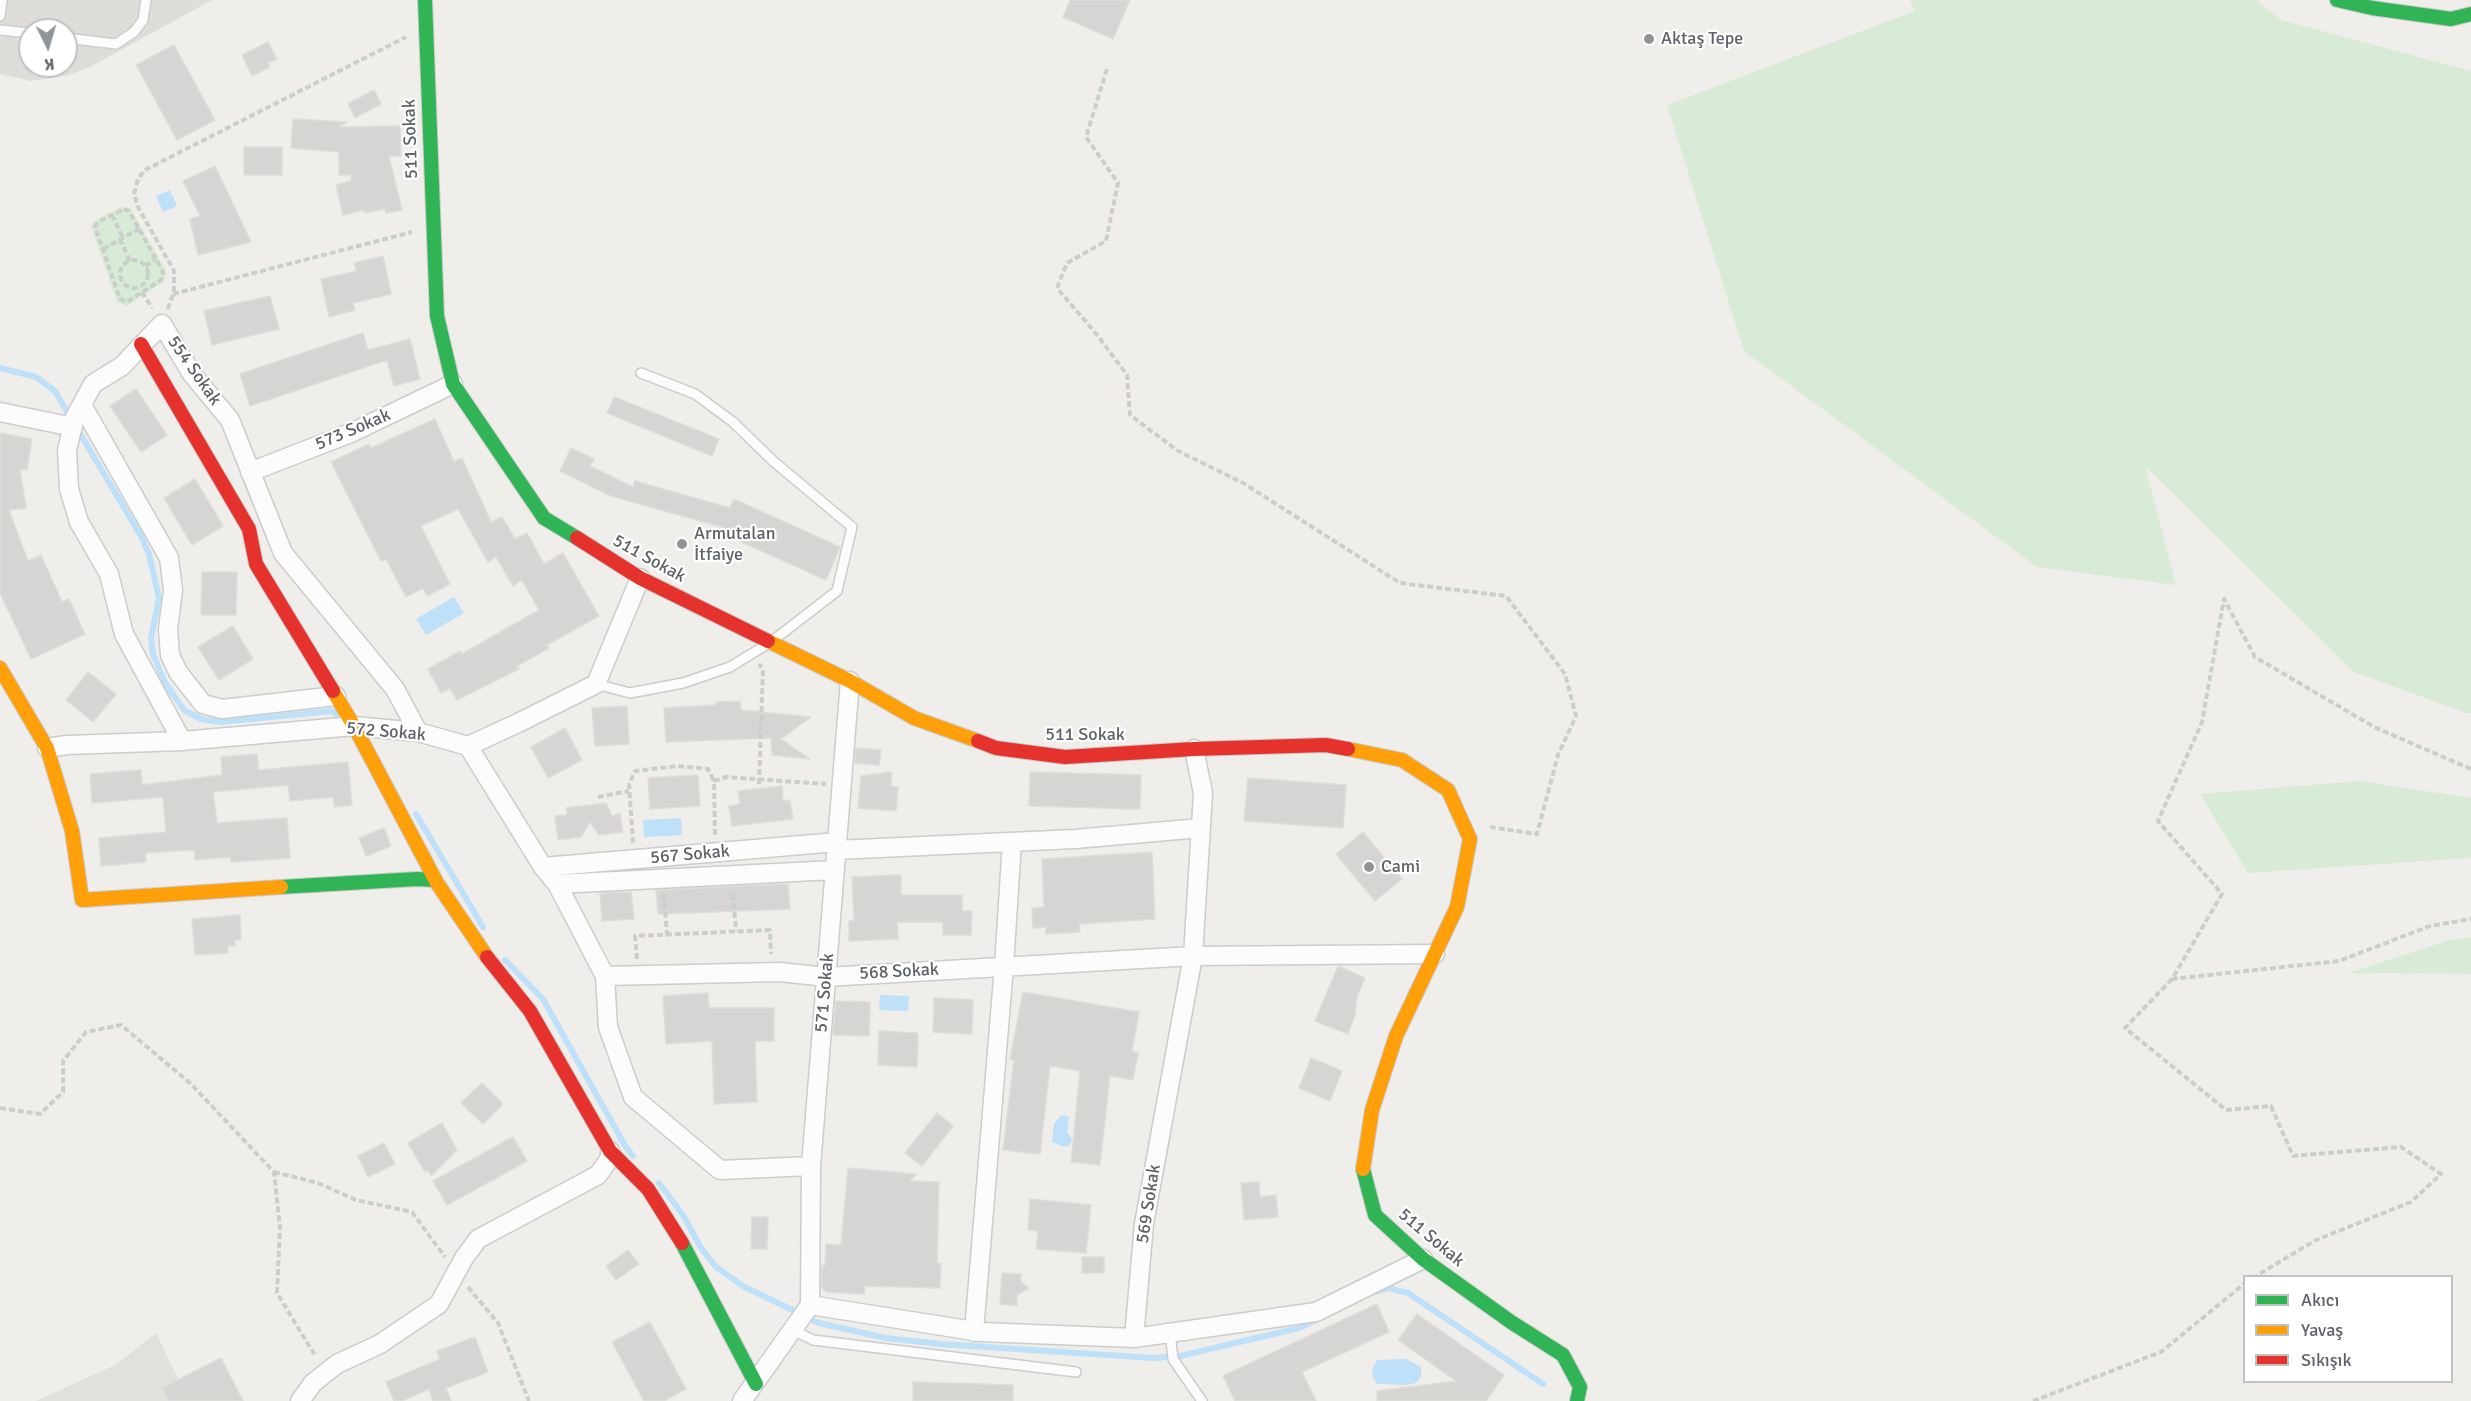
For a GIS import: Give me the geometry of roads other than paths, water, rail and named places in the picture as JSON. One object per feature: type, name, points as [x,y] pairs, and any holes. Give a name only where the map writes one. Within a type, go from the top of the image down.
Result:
[{"type":"main road","name":"511 Sokak","points":[[425,0],[437,316],[453,384],[544,518],[640,578],[850,681],[914,718],[996,748],[1065,757],[1194,749],[1326,745],[1402,760],[1448,790],[1470,839],[1457,906],[1396,1036],[1372,1110],[1363,1168],[1375,1215],[1423,1259],[1511,1322],[1563,1355],[1580,1388],[1577,1401]]},
{"type":"main road","points":[[2337,0],[2372,8],[2451,19],[2471,14]]},
{"type":"main road","points":[[141,344],[249,529],[256,564],[354,726],[435,880],[490,961],[530,1011],[610,1151],[648,1189],[671,1223],[756,1384]]},
{"type":"main road","points":[[0,668],[47,748],[72,831],[82,900],[417,879],[435,880]]},
{"type":"street","name":"554 Sokak","points":[[182,741],[123,634],[109,574],[79,522],[69,489],[67,450],[73,427],[93,384],[122,366],[162,324],[192,374],[230,420],[283,553],[395,689],[418,732]]},
{"type":"street","name":"573 Sokak","points":[[250,472],[353,432],[453,384]]},
{"type":"street","points":[[82,405],[169,558],[173,590],[168,629],[170,655],[178,672],[203,704],[222,709],[336,696]]},
{"type":"street","points":[[0,412],[73,427]]},
{"type":"street","points":[[640,578],[597,684],[468,746],[543,867],[557,884],[605,976],[608,1027],[633,1097],[720,1170],[811,1166]]},
{"type":"street","name":"571 Sokak","points":[[803,1317],[811,1166],[850,681]]},
{"type":"street","name":"572 Sokak","points":[[47,748],[67,745],[182,741],[354,726],[418,732],[468,746]]},
{"type":"street","name":"569 Sokak","points":[[1134,1338],[1144,1224],[1193,956],[1203,794],[1194,749]]},
{"type":"street","name":"567 Sokak","points":[[543,867],[836,846],[1075,839],[1201,828]]},
{"type":"street","points":[[974,1332],[1012,842]]},
{"type":"street","name":"567 Sokak","points":[[557,884],[835,870]]},
{"type":"street","name":"568 Sokak","points":[[605,976],[773,972],[826,976],[1193,956],[1435,954]]},
{"type":"street","points":[[300,1401],[313,1383],[337,1364],[380,1344],[439,1304],[464,1258],[478,1239],[598,1174],[610,1158],[610,1151]]},
{"type":"street","points":[[742,1401],[803,1317],[974,1332],[1171,1340],[1316,1312],[1423,1259]]},
{"type":"lane","points":[[0,16],[2,0]]},
{"type":"lane","points":[[78,39],[116,44],[134,32],[143,20],[146,0]]},
{"type":"lane","points":[[0,30],[18,32]]},
{"type":"lane","points":[[597,684],[630,693],[683,683],[730,667],[771,642],[837,591],[852,527],[772,461],[724,415],[695,394],[641,373]]},
{"type":"lane","points":[[803,1317],[813,1340],[1076,1372]]},
{"type":"lane","points":[[1171,1340],[1173,1359],[1202,1401]]},
{"type":"water","points":[[170,190],[177,206],[163,212],[156,196]]},
{"type":"water","points":[[454,597],[464,613],[426,635],[416,619]]},
{"type":"water","points":[[681,818],[682,835],[644,837],[643,820]]},
{"type":"water","points":[[880,995],[909,996],[908,1011],[879,1010]]},
{"type":"water","points":[[1064,1115],[1069,1117],[1067,1132],[1072,1139],[1070,1145],[1065,1147],[1052,1142],[1054,1124],[1059,1117]]},
{"type":"water","points":[[1406,1359],[1421,1367],[1421,1376],[1416,1383],[1377,1384],[1372,1370],[1377,1360]]},
{"type":"waterway","points":[[0,368],[36,377],[55,391],[71,419]]},
{"type":"waterway","points":[[76,427],[141,536],[149,554],[159,598],[151,638],[153,654],[165,683],[184,710],[201,719],[220,722],[332,711],[337,715]]},
{"type":"waterway","points":[[416,814],[483,927]]},
{"type":"waterway","points":[[505,960],[543,999],[624,1144],[633,1156]]},
{"type":"waterway","points":[[659,1183],[683,1215],[701,1248],[716,1267],[743,1286],[819,1323],[885,1338],[940,1344],[1153,1358],[1180,1356],[1299,1328],[1319,1318]]},
{"type":"waterway","points":[[1374,1292],[1388,1288],[1408,1293],[1543,1384]]},
{"type":"place","name":"Aktaş Tepe","points":[[1649,39]]},
{"type":"place","name":"Armutalan İtfaiye","points":[[682,544]]},
{"type":"place","name":"Cami","points":[[1369,867]]}]
